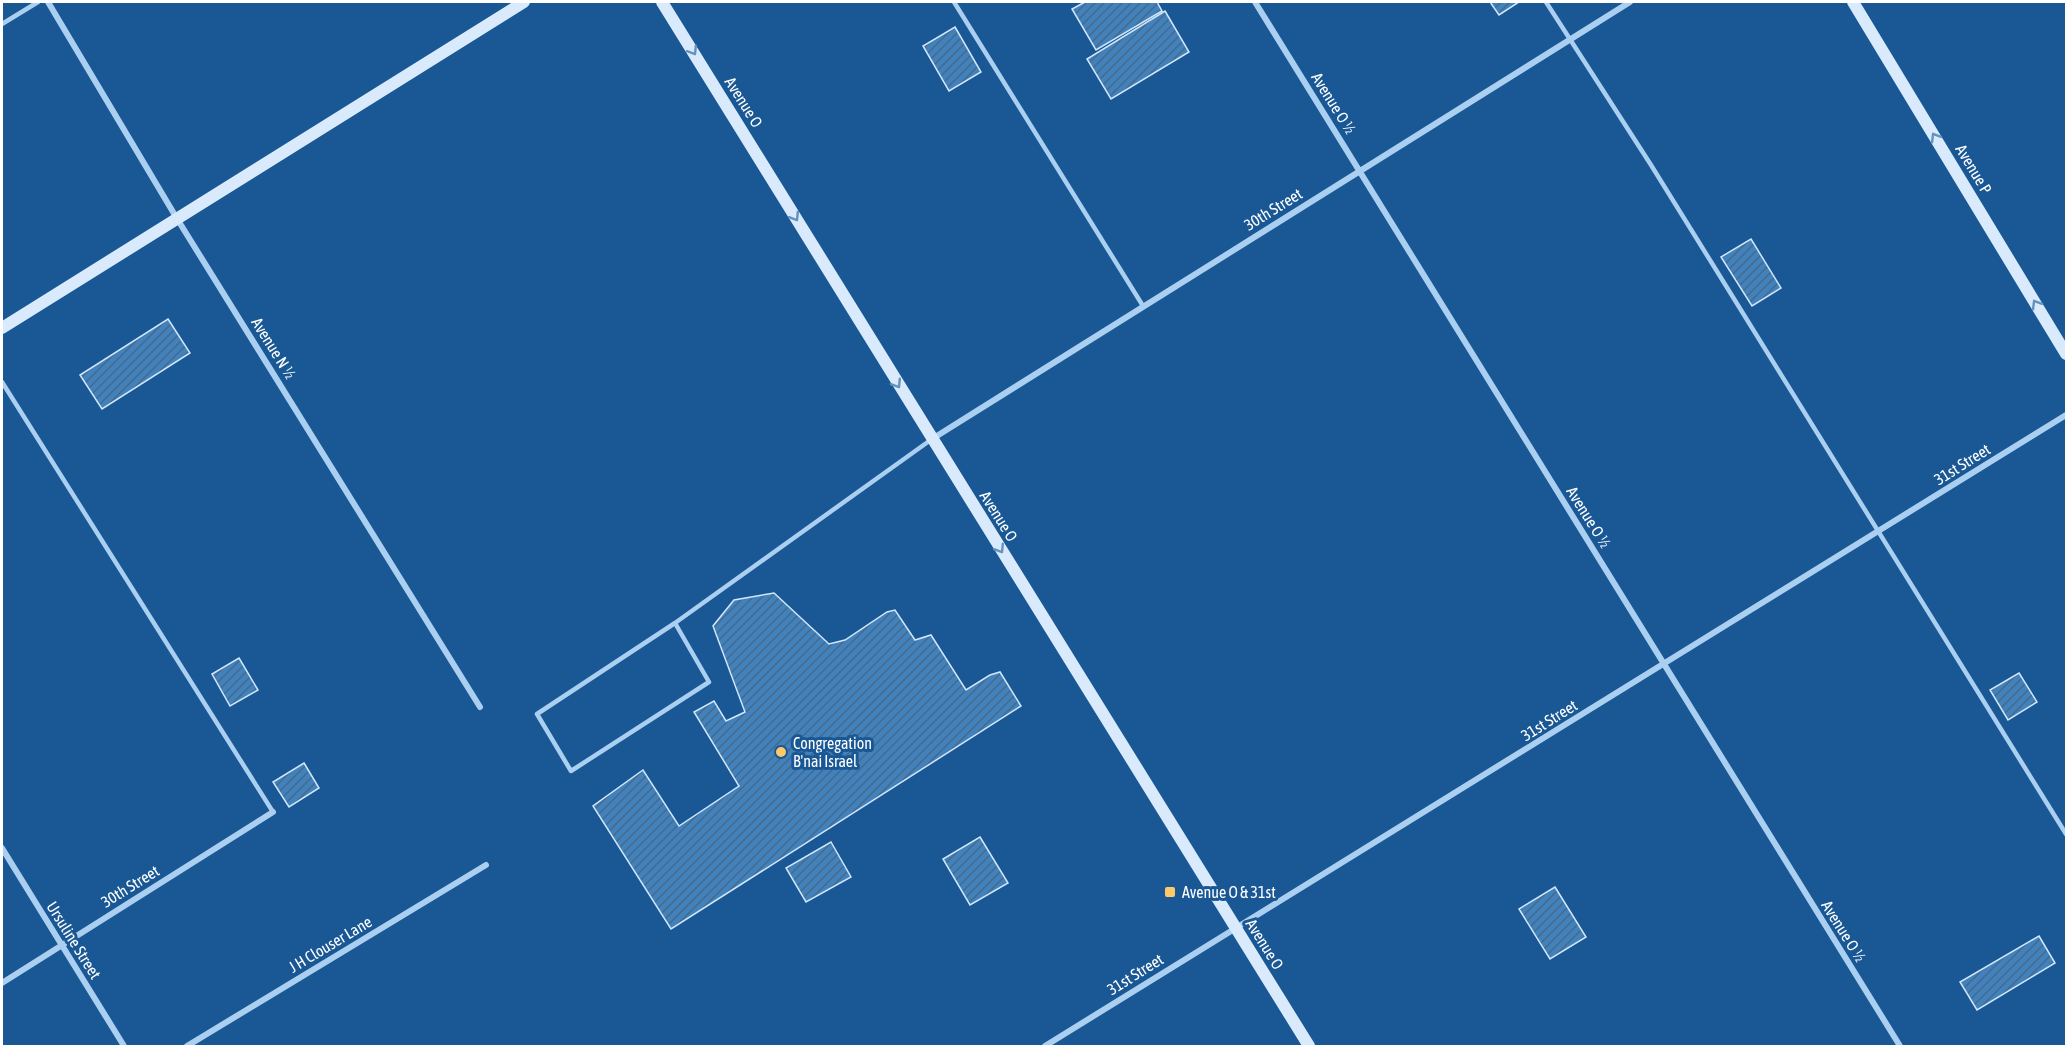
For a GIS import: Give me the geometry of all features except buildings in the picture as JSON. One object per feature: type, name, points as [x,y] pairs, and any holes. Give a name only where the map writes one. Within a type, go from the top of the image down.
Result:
[{"type":"main road","points":[[2,328],[176,217],[524,2]]},
{"type":"main road","name":"Avenue O","points":[[663,2],[1309,1047]]},
{"type":"main road","name":"Avenue P","points":[[1853,2],[2067,354]]},
{"type":"street","name":"Avenue N ½","points":[[48,2],[176,217],[480,707]]},
{"type":"street","name":"Avenue O ½","points":[[1255,2],[1900,1047]]},
{"type":"street","name":"30th Street","points":[[932,439],[1630,2]]},
{"type":"street","name":"31st Street","points":[[1045,1047],[1235,927],[2067,416]]},
{"type":"street","name":"30th Street","points":[[2,983],[273,812]]},
{"type":"street","name":"Ursuline Street","points":[[2,848],[124,1047]]},
{"type":"street","name":"J H Clouser Lane","points":[[187,1047],[486,865]]},
{"type":"lane","points":[[2,24],[38,2]]},
{"type":"lane","points":[[954,2],[1143,306]]},
{"type":"lane","points":[[1546,2],[2067,834]]},
{"type":"lane","points":[[2,382],[273,812]]},
{"type":"lane","points":[[675,623],[709,682],[571,771],[537,714],[675,623],[932,439]]},
{"type":"place","name":"Congregation B'nai Israel","points":[[781,752]]},
{"type":"place","name":"Avenue O & 31st","points":[[1170,892]]}]
